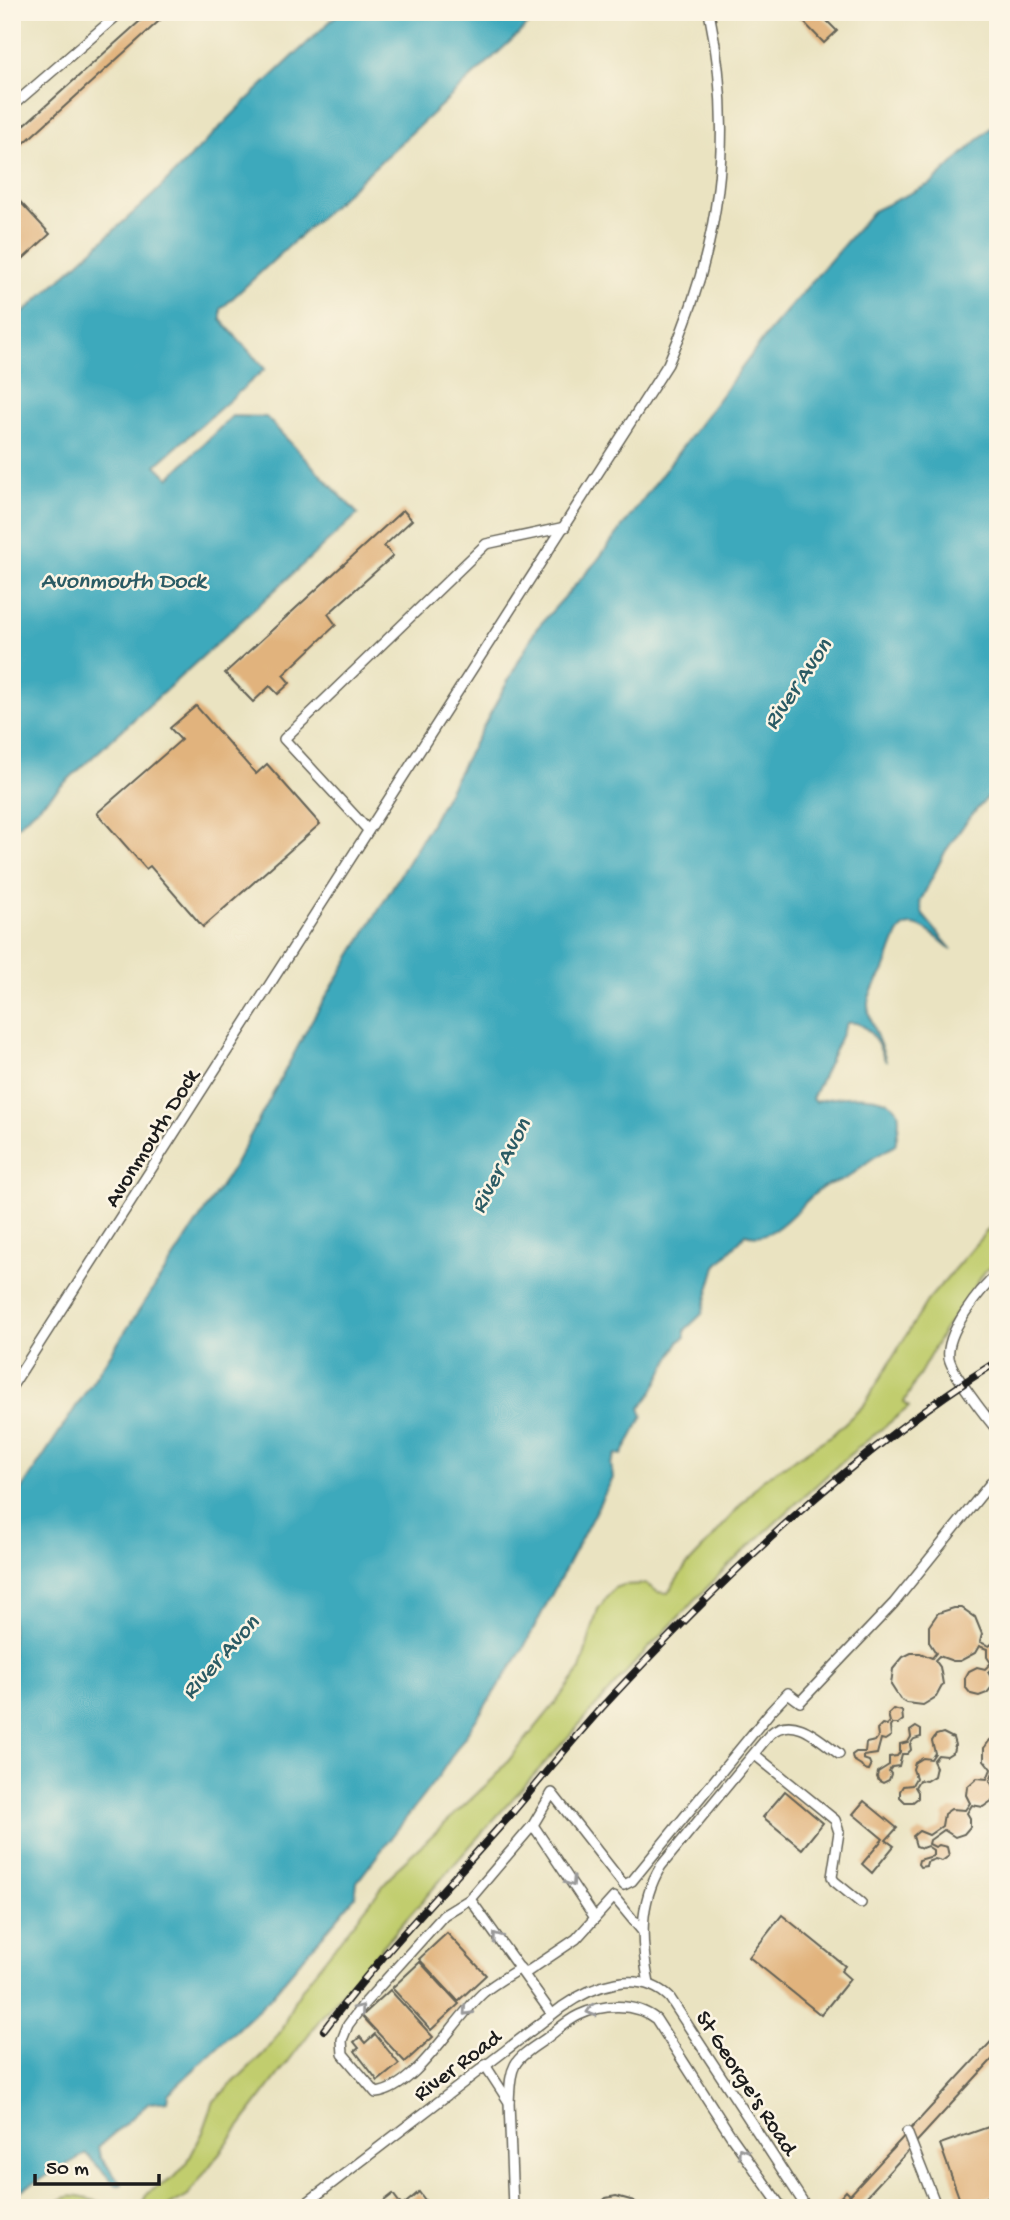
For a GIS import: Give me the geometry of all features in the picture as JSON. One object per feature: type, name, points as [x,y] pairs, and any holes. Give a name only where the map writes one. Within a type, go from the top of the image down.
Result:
[{"type":"lane","points":[[12,106],[121,12]]},
{"type":"lane","name":"Avonmouth Dock","points":[[12,1386],[668,364],[700,282],[710,243],[721,176],[723,131],[720,71],[709,12]]},
{"type":"lane","points":[[369,830],[284,739],[486,544],[565,527]]},
{"type":"lane","points":[[998,1274],[984,1286],[976,1298],[952,1337],[949,1351],[956,1373],[980,1410],[998,1431]]},
{"type":"lane","points":[[643,1932],[614,1897],[576,1939],[484,1992],[426,2062],[387,2092],[376,2093],[343,2053],[342,2040],[348,2025],[363,2005],[444,1915],[470,1899],[533,1825],[552,1793],[624,1885],[632,1881],[788,1693],[800,1702],[894,1603],[998,1474]]},
{"type":"lane","points":[[649,1984],[642,1947],[647,1897],[656,1875],[770,1734],[786,1724],[802,1728],[839,1754]]},
{"type":"lane","points":[[754,1754],[835,1820],[839,1832],[832,1877],[861,1903]]},
{"type":"lane","points":[[533,1825],[595,1919]]},
{"type":"lane","points":[[470,1899],[552,2014]]},
{"type":"lane","name":"River Road","points":[[300,2208],[576,1997],[598,1986],[614,1983],[649,1984]]},
{"type":"lane","name":"St George's Road","points":[[649,1984],[659,1989],[673,2003],[807,2208]]},
{"type":"lane","points":[[513,2208],[509,2102],[515,2064],[576,2016],[614,2007],[632,2008],[648,2013],[656,2019],[731,2136],[782,2208]]},
{"type":"lane","points":[[485,2065],[509,2102]]},
{"type":"lane","points":[[907,2132],[937,2208]]},
{"type":"green space","points":[[998,1218],[998,1262],[986,1270],[943,1332],[904,1402],[909,1407],[848,1456],[727,1567],[640,1657],[324,2014],[188,2195],[165,2208],[53,2208],[63,2198],[76,2196],[103,2203],[142,2207],[146,2194],[175,2177],[187,2163],[203,2132],[214,2101],[263,2054],[281,2031],[294,2001],[309,1979],[399,1866],[496,1776],[554,1705],[580,1670],[598,1609],[614,1588],[646,1584],[658,1592],[668,1593],[686,1566],[762,1480],[832,1435],[864,1405],[927,1301]]},
{"type":"water","name":"Avonmouth Dock","points":[[340,12],[542,12],[221,309],[221,320],[265,369],[156,465],[169,478],[232,416],[266,417],[358,514],[12,831],[12,323],[154,194],[248,99]]},
{"type":"water","name":"River Avon","points":[[998,121],[998,786],[969,818],[945,852],[920,902],[923,915],[952,950],[925,929],[910,925],[904,927],[896,938],[884,970],[870,995],[870,1018],[886,1062],[867,1029],[861,1025],[847,1023],[812,1099],[815,1102],[860,1097],[884,1100],[898,1112],[895,1145],[845,1179],[816,1192],[779,1227],[758,1236],[746,1234],[716,1266],[702,1314],[685,1330],[685,1338],[679,1341],[652,1393],[640,1408],[643,1416],[622,1455],[616,1454],[611,1464],[613,1478],[523,1649],[440,1774],[357,1882],[355,1897],[268,2000],[168,2094],[167,2101],[149,2103],[98,2147],[100,2157],[122,2184],[117,2186],[86,2154],[12,2195],[12,1504],[234,1166],[312,1020],[429,827],[536,629],[596,562],[771,329],[873,211],[932,183]]},
{"type":"building","points":[[150,12],[169,12],[12,154],[12,136]]},
{"type":"building","points":[[794,12],[818,12],[837,31],[824,43]]},
{"type":"building","points":[[12,193],[50,234],[12,269]]},
{"type":"building","points":[[403,510],[412,520],[384,546],[393,556],[328,614],[336,625],[283,675],[290,683],[278,694],[270,686],[253,702],[225,673]]},
{"type":"building","points":[[196,706],[256,774],[267,764],[320,824],[203,927],[150,866],[146,869],[97,813],[181,740],[170,728]]},
{"type":"building","points":[[962,1608],[975,1617],[982,1634],[980,1642],[989,1646],[998,1639],[998,1667],[994,1666],[988,1672],[992,1687],[979,1696],[971,1694],[965,1687],[965,1678],[969,1671],[977,1667],[985,1669],[991,1663],[987,1657],[987,1649],[979,1646],[975,1653],[960,1661],[939,1656],[935,1660],[940,1667],[943,1684],[936,1697],[923,1705],[907,1703],[900,1699],[891,1685],[893,1669],[903,1657],[911,1653],[932,1658],[936,1653],[929,1642],[929,1626],[938,1613]]},
{"type":"building","points":[[893,1709],[902,1711],[903,1720],[892,1724],[891,1736],[885,1740],[881,1739],[877,1754],[863,1756],[871,1766],[869,1770],[864,1769],[853,1760],[852,1755],[865,1752],[866,1743],[875,1741],[878,1737],[877,1729],[890,1722],[888,1714]]},
{"type":"building","points":[[916,1727],[921,1730],[921,1737],[914,1739],[907,1754],[902,1754],[899,1766],[892,1767],[889,1771],[889,1780],[883,1783],[879,1781],[878,1772],[889,1765],[889,1757],[897,1756],[900,1744],[908,1742],[910,1731]]},
{"type":"building","points":[[943,1733],[953,1738],[953,1752],[947,1756],[938,1755],[933,1761],[936,1767],[934,1776],[926,1781],[919,1780],[915,1787],[918,1798],[913,1802],[905,1802],[900,1797],[900,1791],[903,1786],[912,1785],[916,1778],[913,1769],[915,1763],[923,1758],[931,1759],[935,1753],[932,1741],[936,1735]]},
{"type":"building","points":[[998,1735],[998,1773],[994,1771],[990,1781],[995,1790],[993,1800],[983,1807],[972,1805],[967,1813],[970,1827],[964,1834],[955,1837],[944,1830],[930,1840],[929,1844],[935,1847],[947,1847],[949,1856],[942,1861],[935,1859],[927,1862],[926,1866],[920,1867],[919,1860],[933,1856],[933,1850],[927,1846],[916,1846],[913,1836],[919,1831],[929,1835],[942,1826],[944,1814],[951,1809],[965,1810],[970,1803],[966,1795],[967,1787],[977,1778],[987,1779],[991,1769],[984,1760],[984,1748]]},
{"type":"building","points":[[785,1791],[823,1823],[802,1849],[763,1817]]},
{"type":"building","points":[[864,1801],[897,1828],[886,1840],[894,1846],[872,1873],[862,1864],[883,1839],[853,1814]]},
{"type":"building","points":[[782,1915],[845,1966],[841,1971],[850,1979],[821,2015],[749,1957]]},
{"type":"building","points":[[447,1933],[486,1975],[458,2001],[419,1959]]},
{"type":"building","points":[[420,1962],[459,2004],[431,2030],[392,1988]]},
{"type":"building","points":[[390,1990],[433,2037],[405,2062],[362,2016]]},
{"type":"building","points":[[375,2034],[399,2064],[378,2081],[355,2051],[359,2048],[354,2042],[360,2037],[365,2043]]},
{"type":"building","points":[[998,2034],[998,2053],[856,2208],[836,2208],[839,2204],[836,2202],[846,2191],[850,2195]]},
{"type":"building","points":[[994,2125],[998,2135],[998,2193],[962,2206],[940,2144]]},
{"type":"building","points":[[419,2192],[431,2208],[375,2208],[393,2194],[402,2206]]},
{"type":"building","points":[[616,2196],[634,2201],[641,2208],[595,2208],[606,2198]]},
{"type":"railway","points":[[324,2030],[392,1947],[511,1814],[592,1718],[694,1611],[840,1476],[944,1396],[998,1361]]}]
